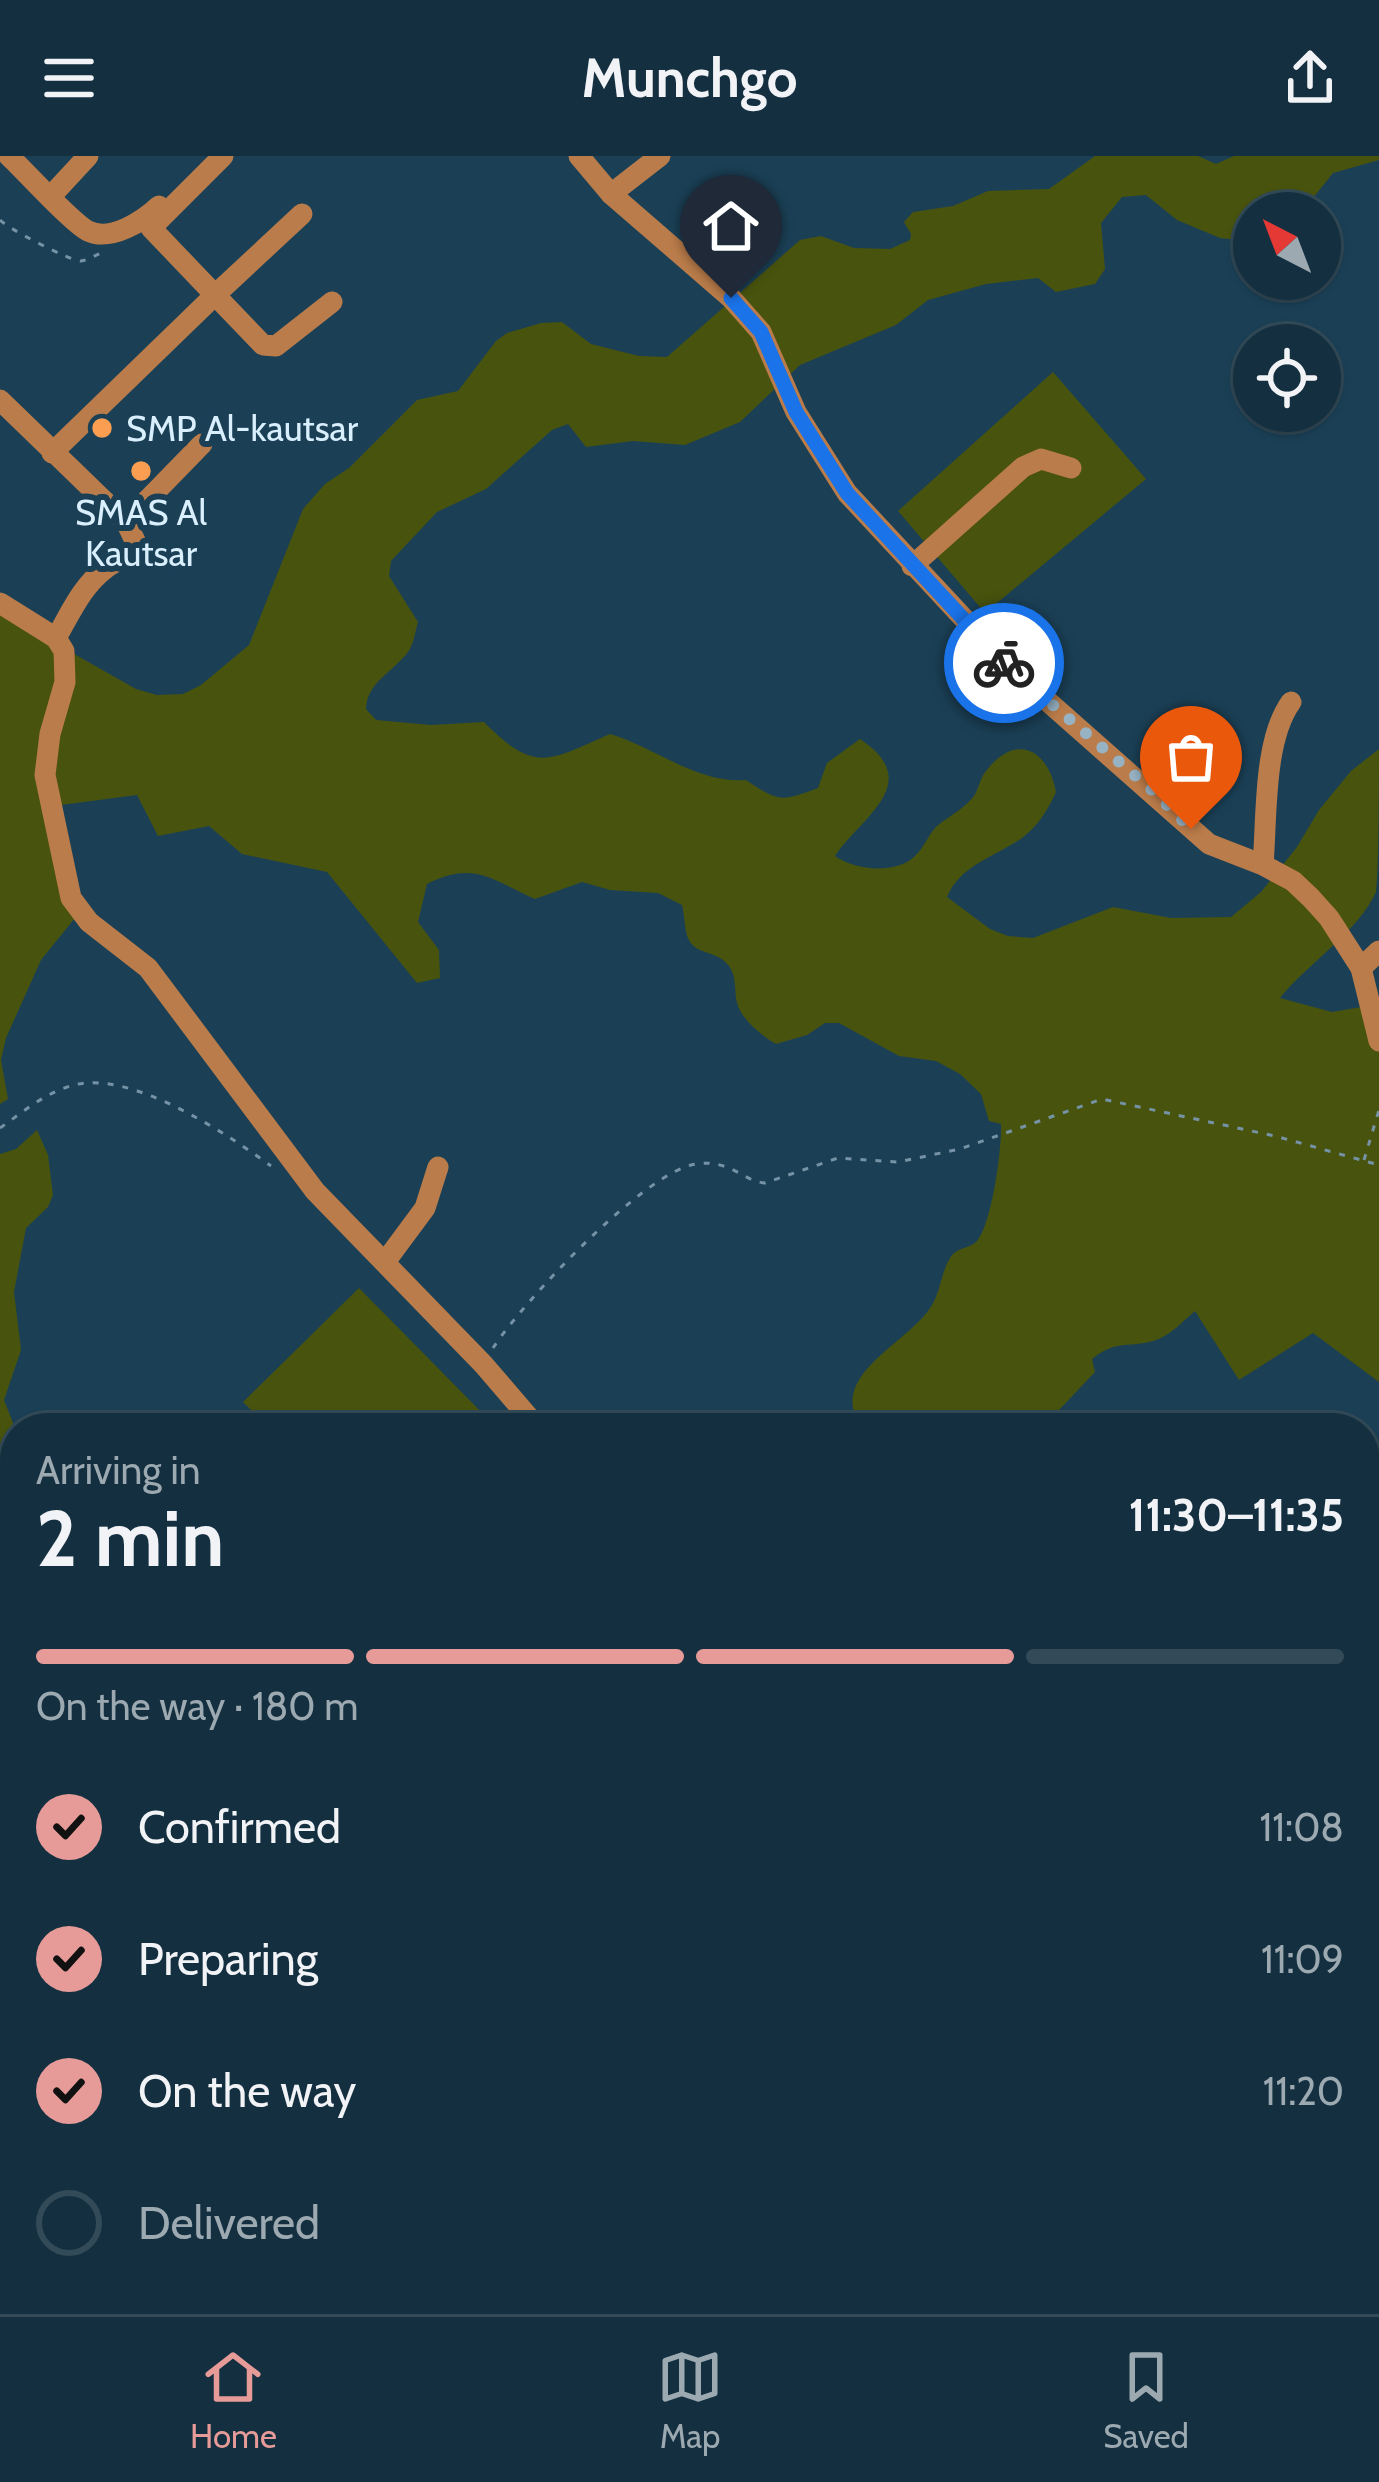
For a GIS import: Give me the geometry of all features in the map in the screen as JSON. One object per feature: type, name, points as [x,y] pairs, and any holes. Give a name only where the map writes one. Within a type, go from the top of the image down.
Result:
[{"type":"street","points":[[9,156],[86,230],[115,231],[150,215],[212,156]]},
{"type":"street","points":[[51,196],[88,156]]},
{"type":"street","points":[[223,156],[151,228],[263,344],[275,346],[332,302]]},
{"type":"street","points":[[579,156],[610,194],[731,298],[761,332],[823,460],[868,519],[1009,668],[1191,829],[1223,852],[1293,881],[1311,898],[1361,968],[1379,1041]]},
{"type":"street","points":[[610,194],[660,156]]},
{"type":"street","points":[[52,453],[302,214]]},
{"type":"street","points":[[0,400],[126,522],[138,547],[84,589],[56,638]]},
{"type":"street","points":[[126,522],[202,445]]},
{"type":"street","points":[[912,566],[1023,466],[1041,459],[1071,469]]},
{"type":"street","points":[[0,603],[56,638],[64,650],[67,666],[45,775],[70,898],[89,922],[148,968],[315,1191],[525,1413]]},
{"type":"street","points":[[1263,866],[1274,746],[1281,715],[1291,702]]},
{"type":"street","points":[[1361,968],[1379,951]]},
{"type":"street","points":[[385,1262],[424,1208],[438,1167]]},
{"type":"path","points":[[0,220],[15,233],[46,243],[72,260],[105,252]]},
{"type":"path","points":[[0,1128],[49,1095],[75,1084],[99,1082],[174,1105],[215,1125],[282,1174]]},
{"type":"path","points":[[482,1364],[563,1264],[656,1182],[688,1166],[723,1165],[766,1183],[838,1158],[898,1162],[960,1149],[1102,1099],[1275,1136],[1379,1166]]},
{"type":"path","points":[[1364,1161],[1379,1110]]},
{"type":"green space","points":[[1095,156],[1198,156],[1216,164],[1234,156],[1379,156],[1379,160],[1333,173],[1318,192],[1233,192],[1233,240],[1177,220],[1146,195],[1122,197],[1101,223],[1105,269],[1095,284],[1056,292],[1038,278],[986,284],[928,300],[896,325],[800,365],[740,422],[685,445],[633,441],[586,447],[568,424],[552,430],[486,489],[437,512],[391,561],[389,576],[418,622],[410,649],[376,684],[366,709],[376,720],[431,725],[484,722],[516,750],[543,758],[610,734],[693,771],[746,780],[780,798],[818,788],[827,763],[860,739],[879,755],[888,770],[888,785],[872,813],[835,856],[875,868],[897,866],[915,856],[937,826],[974,796],[997,759],[1019,749],[1029,751],[1052,777],[1056,792],[1050,805],[1028,833],[970,869],[947,897],[990,929],[1033,938],[1113,907],[1171,918],[1231,917],[1261,892],[1351,771],[1379,749],[1376,892],[1357,921],[1280,998],[1332,1012],[1379,1004],[1379,1382],[1313,1333],[1239,1380],[1195,1311],[1161,1338],[1117,1346],[1092,1359],[1095,1372],[1056,1413],[855,1413],[854,1391],[862,1376],[921,1319],[935,1299],[949,1259],[975,1243],[982,1232],[995,1185],[1001,1124],[989,1121],[981,1094],[960,1074],[936,1061],[899,1056],[839,1023],[825,1023],[807,1035],[776,1044],[770,1040],[739,1009],[729,966],[690,942],[682,905],[658,893],[610,890],[582,882],[535,899],[482,875],[443,877],[427,884],[418,922],[439,950],[440,978],[417,983],[327,872],[242,854],[209,826],[158,836],[137,795],[61,805],[79,913],[41,960],[6,1038],[1,1060],[8,1099],[0,1104],[0,612],[136,689],[157,695],[183,694],[249,645],[303,509],[325,484],[349,468],[417,400],[458,391],[507,333],[562,322],[591,344],[639,356],[667,357],[800,240],[821,236],[854,248],[890,249],[910,240],[904,222],[913,212],[953,206],[988,191],[1049,189]]},
{"type":"green space","points":[[1053,372],[1146,479],[985,613],[898,511]]},
{"type":"green space","points":[[37,1130],[48,1155],[53,1195],[48,1207],[26,1228],[14,1292],[21,1350],[4,1400],[9,1413],[0,1413],[0,1154],[16,1149]]},
{"type":"green space","points":[[359,1288],[482,1413],[254,1413],[243,1402]]},
{"type":"way so far","points":[[1004,663],[1191,829]]},
{"type":"place","name":"SMP Al-kautsar","points":[[102,428]]},
{"type":"place","name":"SMAS Al Kautsar","points":[[141,471]]},
{"type":"route","points":[[731,298],[761,332],[796,412],[847,493],[1004,663]]}]
